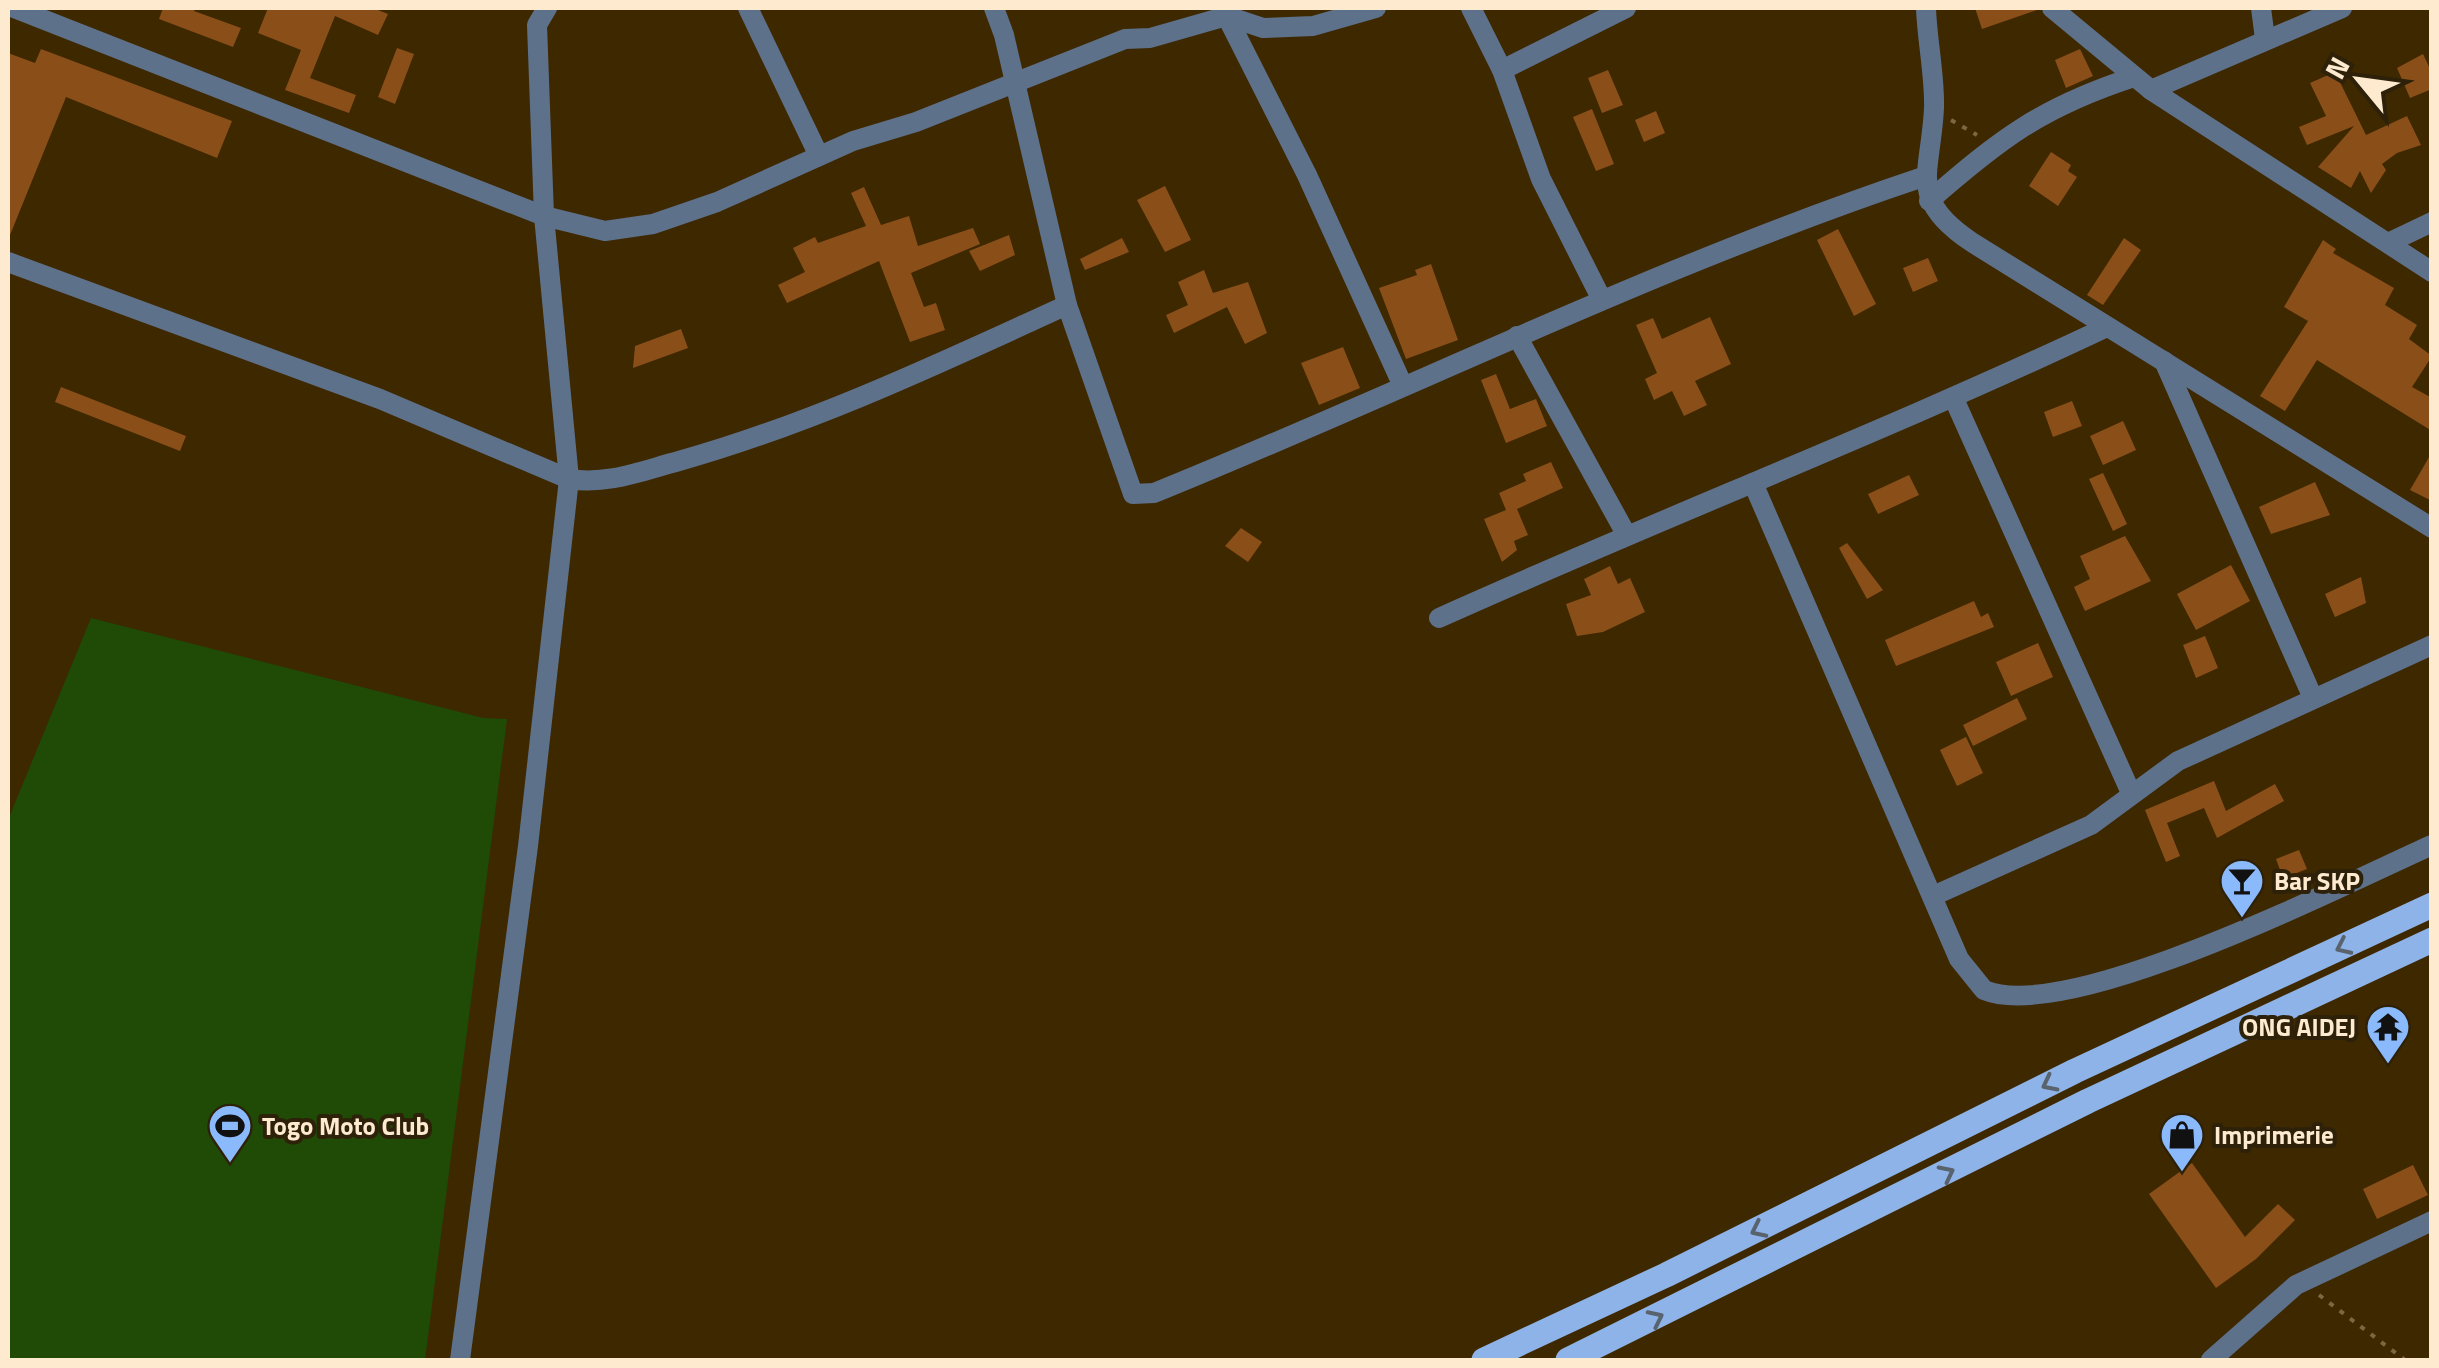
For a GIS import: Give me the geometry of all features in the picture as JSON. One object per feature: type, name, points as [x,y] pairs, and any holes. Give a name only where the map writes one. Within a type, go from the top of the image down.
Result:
[{"type":"main road","points":[[1484,1360],[1666,1276],[2074,1071],[2432,906]]},
{"type":"main road","points":[[1568,1360],[2088,1102],[2432,940]]},
{"type":"street","points":[[14,8],[544,216],[605,231],[653,224],[718,202],[819,156],[1124,39],[1150,38],[1224,12],[1263,28],[1286,29],[1352,18],[1376,8]]},
{"type":"street","points":[[748,8],[819,156]]},
{"type":"street","points":[[994,8],[1067,305],[1132,494],[1154,493],[1793,220],[1923,176]]},
{"type":"street","points":[[1470,8],[1502,70],[1541,178],[1602,300]]},
{"type":"street","points":[[1502,70],[1626,8]]},
{"type":"street","points":[[1926,8],[1934,104],[1923,176],[1929,200],[1955,231],[2432,528]]},
{"type":"street","points":[[2052,8],[2142,84],[2432,272]]},
{"type":"street","points":[[2262,8],[2266,39]]},
{"type":"street","points":[[1929,200],[2002,139],[2075,96],[2142,84],[2342,8]]},
{"type":"street","points":[[1224,12],[1307,175],[1403,386]]},
{"type":"street","points":[[460,1360],[528,846],[568,479],[544,216],[540,13]]},
{"type":"street","points":[[2388,243],[2432,222]]},
{"type":"street","points":[[8,262],[380,399],[568,479],[599,483],[744,442],[872,394],[1067,305]]},
{"type":"street","points":[[1439,618],[1626,534],[1954,399],[2107,327]]},
{"type":"street","points":[[1518,336],[1626,534]]},
{"type":"street","points":[[2164,362],[2313,698]]},
{"type":"street","points":[[1954,399],[2131,793]]},
{"type":"street","points":[[1752,483],[1933,896],[1970,976],[1984,990],[2001,998],[2022,998],[2064,992],[2145,970],[2432,845]]},
{"type":"street","points":[[1933,896],[2064,839],[2178,760],[2432,645]]},
{"type":"street","points":[[2216,1359],[2296,1284],[2365,1248],[2432,1221]]},
{"type":"path","points":[[1934,104],[1965,130],[2002,139]]},
{"type":"path","points":[[2296,1284],[2321,1296],[2405,1360]]},
{"type":"green space","name":"Togo Moto Club","points":[[91,618],[483,718],[507,719],[425,1360],[8,1360],[8,820]]},
{"type":"building","points":[[163,8],[196,8],[194,11],[241,28],[233,47],[159,19]]},
{"type":"building","points":[[268,8],[373,8],[388,14],[378,35],[335,16],[310,78],[356,95],[349,113],[285,90],[301,50],[258,33]]},
{"type":"building","points":[[1975,8],[2036,8],[2037,10],[1982,29]]},
{"type":"building","points":[[397,48],[414,54],[395,104],[378,97]]},
{"type":"building","points":[[41,49],[232,121],[217,158],[66,97],[8,240],[8,53],[35,63]]},
{"type":"building","points":[[2080,49],[2093,76],[2066,88],[2055,60]]},
{"type":"building","points":[[2423,54],[2432,73],[2432,89],[2410,98],[2397,68]]},
{"type":"building","points":[[1608,70],[1623,105],[1602,113],[1588,78]]},
{"type":"building","points":[[2335,72],[2366,135],[2407,116],[2421,145],[2397,153],[2382,164],[2386,170],[2371,193],[2360,171],[2351,188],[2318,167],[2354,126],[2307,145],[2299,127],[2326,116],[2310,83]]},
{"type":"building","points":[[1592,109],[1614,164],[1596,171],[1573,117]]},
{"type":"building","points":[[1656,111],[1665,133],[1644,142],[1635,120]]},
{"type":"building","points":[[2051,152],[2071,165],[2068,171],[2077,177],[2058,206],[2029,186]]},
{"type":"building","points":[[1165,186],[1191,240],[1165,252],[1137,200]]},
{"type":"building","points":[[864,187],[881,225],[909,216],[918,246],[973,228],[980,244],[911,273],[924,307],[936,303],[945,330],[910,342],[879,261],[787,303],[778,285],[805,272],[793,248],[815,237],[818,243],[866,226],[851,193]]},
{"type":"building","points":[[1838,229],[1876,304],[1854,316],[1817,240]]},
{"type":"building","points":[[1009,235],[1015,255],[980,271],[969,251]]},
{"type":"building","points":[[1122,238],[1129,252],[1085,270],[1080,259]]},
{"type":"building","points":[[2124,238],[2141,250],[2103,305],[2087,295]]},
{"type":"building","points":[[2323,240],[2336,249],[2333,253],[2394,288],[2385,305],[2417,325],[2409,339],[2432,356],[2412,387],[2432,398],[2432,431],[2317,360],[2285,411],[2260,396],[2308,321],[2284,307]]},
{"type":"building","points":[[1928,258],[1938,281],[1913,292],[1903,268]]},
{"type":"building","points":[[1431,264],[1458,340],[1406,359],[1379,288],[1417,275],[1415,270]]},
{"type":"building","points":[[1204,270],[1213,293],[1248,282],[1267,333],[1245,344],[1227,307],[1174,333],[1166,315],[1188,305],[1178,282]]},
{"type":"building","points":[[1710,317],[1731,364],[1695,381],[1707,405],[1684,416],[1672,391],[1654,400],[1645,379],[1657,373],[1636,325],[1653,318],[1662,339]]},
{"type":"building","points":[[681,329],[688,348],[633,368],[635,346]]},
{"type":"building","points":[[1343,347],[1360,388],[1319,405],[1301,363]]},
{"type":"building","points":[[1496,374],[1510,409],[1536,399],[1547,426],[1506,443],[1481,380]]},
{"type":"building","points":[[61,387],[186,436],[180,451],[55,402]]},
{"type":"building","points":[[2072,401],[2082,426],[2053,437],[2044,412]]},
{"type":"building","points":[[2123,421],[2136,450],[2103,465],[2090,436]]},
{"type":"building","points":[[2432,452],[2432,501],[2410,490]]},
{"type":"building","points":[[1551,462],[1563,488],[1517,509],[1528,535],[1514,541],[1517,550],[1502,562],[1484,519],[1506,510],[1499,493],[1526,481],[1523,474]]},
{"type":"building","points":[[2103,473],[2127,524],[2113,531],[2089,479]]},
{"type":"building","points":[[1909,475],[1919,495],[1878,514],[1868,494]]},
{"type":"building","points":[[2315,482],[2330,515],[2271,534],[2259,507]]},
{"type":"building","points":[[1241,528],[1262,542],[1248,562],[1225,546]]},
{"type":"building","points":[[2125,536],[2151,581],[2085,611],[2074,587],[2090,579],[2080,556]]},
{"type":"building","points":[[1847,543],[1883,590],[1867,599],[1839,548]]},
{"type":"building","points":[[2231,565],[2250,601],[2196,630],[2177,594]]},
{"type":"building","points":[[1610,566],[1618,584],[1630,578],[1645,612],[1603,632],[1577,636],[1566,604],[1591,595],[1584,579]]},
{"type":"building","points":[[2361,577],[2366,603],[2335,617],[2325,594]]},
{"type":"building","points":[[1974,601],[1981,617],[1988,613],[1994,627],[1896,666],[1885,640]]},
{"type":"building","points":[[2205,636],[2218,668],[2196,678],[2183,645]]},
{"type":"building","points":[[2038,643],[2053,677],[2011,696],[1996,662]]},
{"type":"building","points":[[2017,698],[2027,719],[1973,746],[1963,725]]},
{"type":"building","points":[[1966,737],[1983,773],[1957,786],[1940,750]]},
{"type":"building","points":[[2214,781],[2226,811],[2275,784],[2284,801],[2217,838],[2204,808],[2167,823],[2180,856],[2166,862],[2145,810]]},
{"type":"building","points":[[2299,850],[2307,869],[2283,878],[2276,859]]},
{"type":"building","points":[[2192,1163],[2245,1237],[2278,1204],[2295,1220],[2256,1259],[2216,1288],[2149,1194]]},
{"type":"building","points":[[2413,1165],[2428,1195],[2377,1219],[2363,1189]]},
{"type":"place","name":"Bar SKP","points":[[2242,919]]},
{"type":"place","name":"ONG AIDEJ","points":[[2388,1065]]},
{"type":"place","name":"Togo Moto Club","points":[[230,1164]]},
{"type":"place","name":"Imprimerie","points":[[2182,1173]]}]
